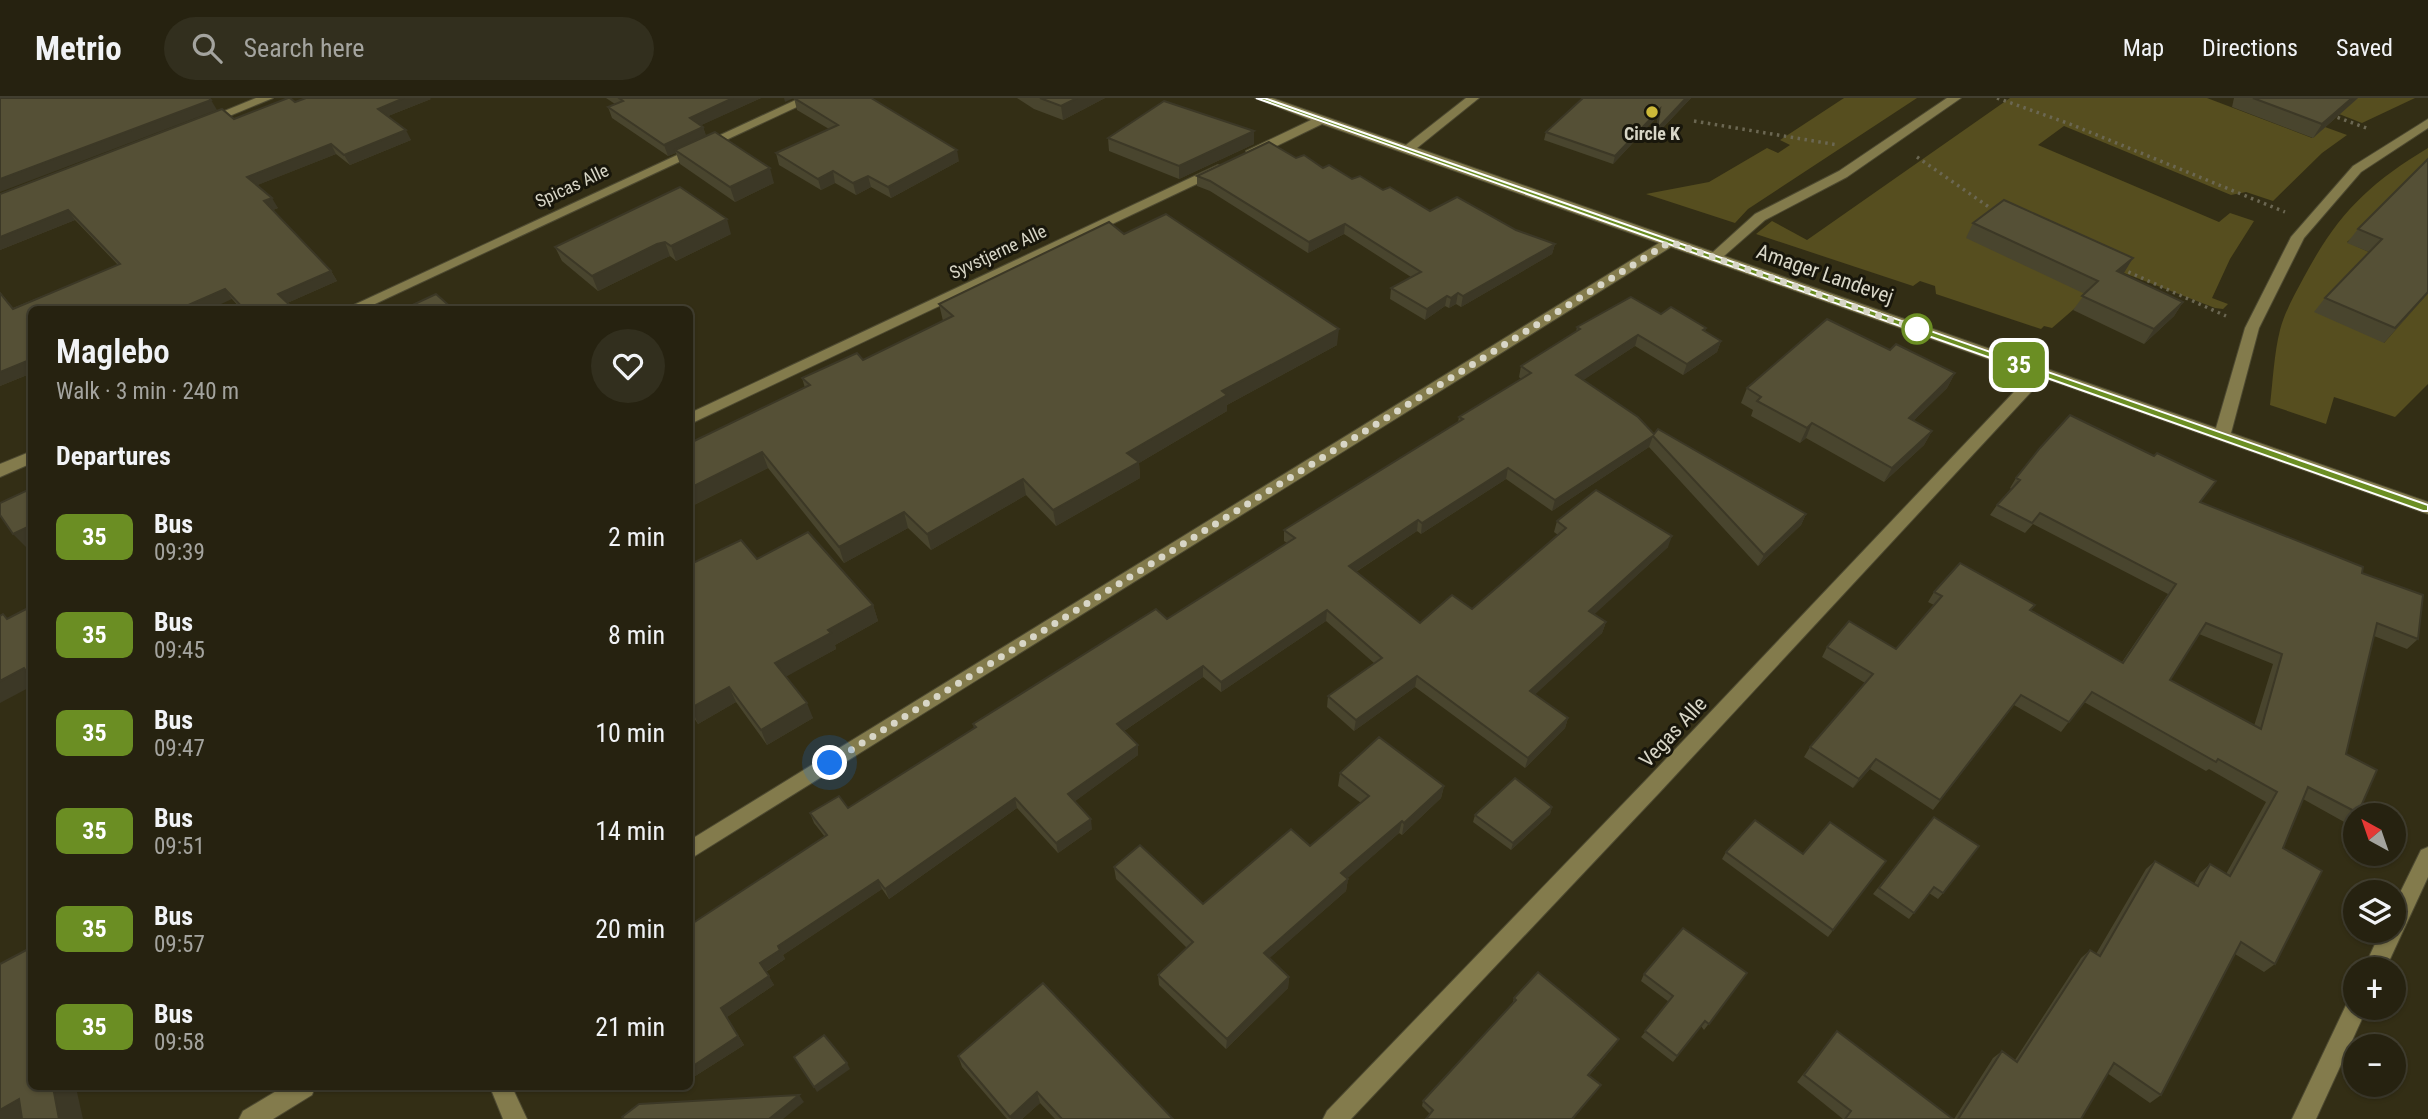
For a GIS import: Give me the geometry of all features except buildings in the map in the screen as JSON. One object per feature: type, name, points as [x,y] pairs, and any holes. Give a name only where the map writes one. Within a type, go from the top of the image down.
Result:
[{"type":"street","points":[[191,127],[267,98]]},
{"type":"street","name":"Spicas Alle","points":[[359,306],[810,98]]},
{"type":"street","name":"Amager Landevej","points":[[1261,98],[2428,508]]},
{"type":"street","points":[[1407,149],[1473,98]]},
{"type":"street","points":[[1715,257],[1760,217],[1843,174],[1955,98]]},
{"type":"street","name":"Syvstjerne Alle","points":[[693,418],[1322,119]]},
{"type":"street","points":[[2222,436],[2252,328],[2298,237],[2357,169],[2428,123]]},
{"type":"street","points":[[693,848],[1670,242]]},
{"type":"street","name":"Vegas Alle","points":[[1335,1119],[1672,766],[2041,373]]},
{"type":"street","points":[[0,471],[28,458]]},
{"type":"street","points":[[2406,902],[2428,856]]},
{"type":"street","points":[[2304,1119],[2350,1020]]},
{"type":"street","points":[[251,1119],[299,1090]]},
{"type":"street","points":[[502,1090],[515,1119]]},
{"type":"path","points":[[1997,98],[2070,124],[2312,223]]},
{"type":"path","points":[[2324,112],[2399,140]]},
{"type":"path","points":[[1694,121],[1877,152]]},
{"type":"path","points":[[1894,140],[1996,212]]},
{"type":"path","points":[[2119,268],[2252,328]]},
{"type":"shaded area","points":[[1844,98],[1917,98],[1748,209],[1735,223],[1646,194],[1709,182],[1767,148],[1778,153],[1790,145],[1780,140]]},
{"type":"shaded area","points":[[2010,98],[2207,98],[2312,138],[2325,127],[2347,135],[2322,153],[2273,201],[2246,192],[2231,195],[2064,126],[2038,145],[2219,222],[2230,213],[2254,221],[2230,259],[2212,298],[2228,304],[2223,309],[2124,273],[1996,215],[2089,296],[2052,328],[2044,326],[2041,329],[1936,294],[1935,286],[1920,281],[1913,286],[1756,234],[1772,221],[1807,240]]},
{"type":"shaded area","points":[[2278,98],[2415,98],[2362,123]]},
{"type":"shaded area","points":[[2428,148],[2428,176],[2347,242],[2371,253],[2384,343],[2428,293],[2428,384],[2395,417],[2334,397],[2326,424],[2270,405],[2276,348],[2282,323],[2316,255],[2342,218],[2371,188]]},
{"type":"bus line","name":"35","points":[[1261,98],[2428,508]]},
{"type":"place","name":"Circle K","points":[[1652,112]]},
{"type":"route","points":[[830,763],[1670,242],[1917,329]]}]
